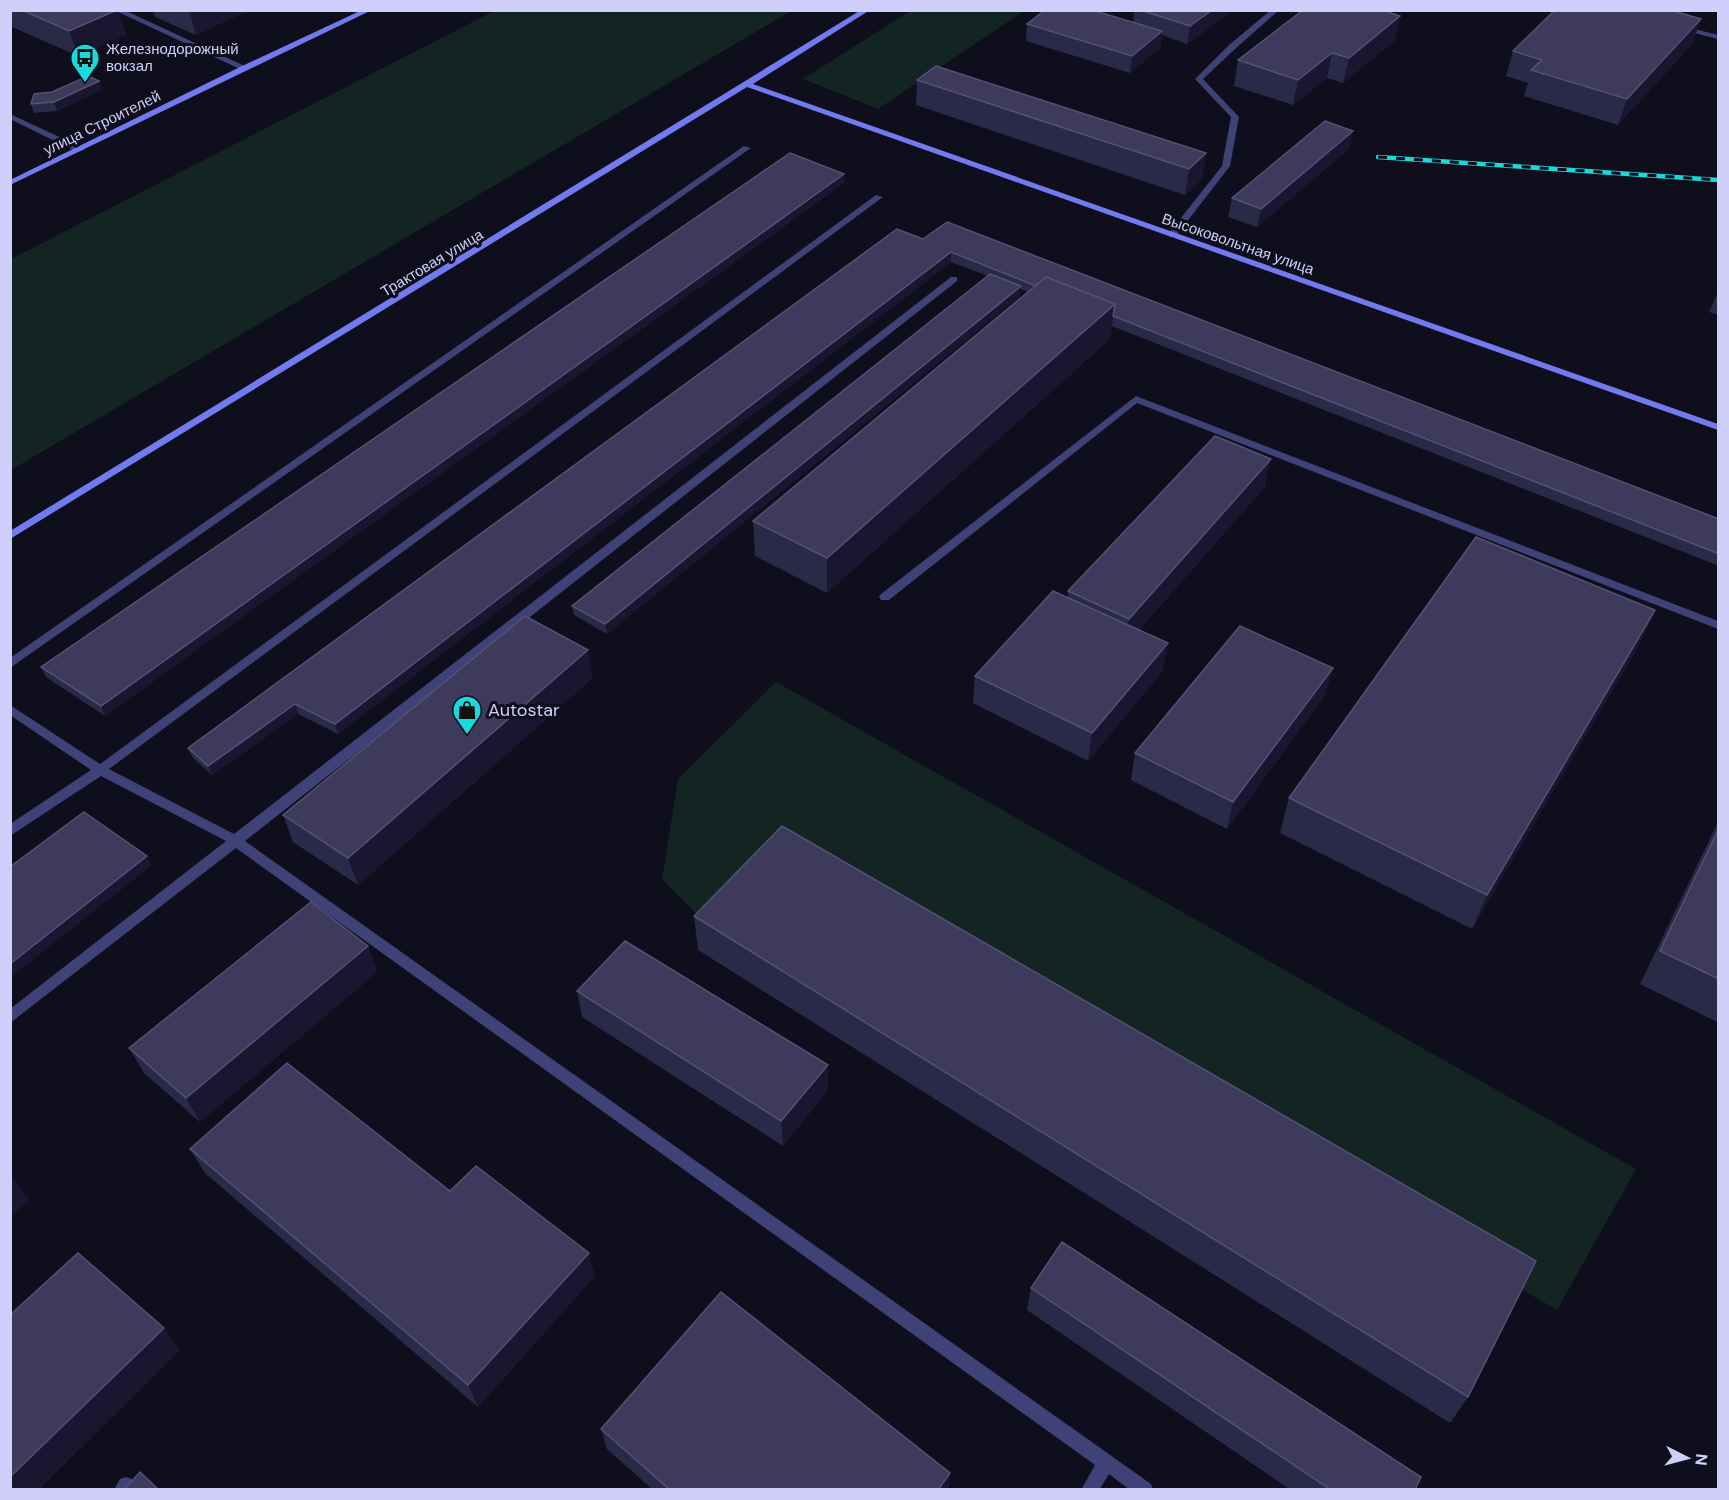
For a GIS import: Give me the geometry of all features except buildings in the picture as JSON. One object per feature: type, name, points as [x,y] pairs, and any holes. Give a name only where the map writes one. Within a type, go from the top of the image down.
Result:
[{"type":"main road","name":"улица Строителей","points":[[10,183],[369,10]]},
{"type":"main road","name":"Трактовая улица","points":[[10,536],[749,85],[867,10]]},
{"type":"main road","name":"Высоковольтная улица","points":[[749,85],[1719,427]]},
{"type":"lane","points":[[117,10],[245,68]]},
{"type":"lane","points":[[1172,235],[1226,166],[1235,117],[1199,79],[1232,47],[1276,10]]},
{"type":"lane","points":[[1676,25],[1719,37]]},
{"type":"lane","points":[[10,116],[80,150]]},
{"type":"lane","points":[[10,664],[747,148]]},
{"type":"lane","points":[[10,831],[100,770],[879,197]]},
{"type":"lane","points":[[10,1017],[954,279]]},
{"type":"lane","points":[[885,597],[1136,399],[1719,625]]},
{"type":"lane","points":[[10,709],[100,770],[236,841],[1145,1490]]},
{"type":"lane","points":[[1089,1490],[1106,1462]]},
{"type":"green space","points":[[494,11],[791,11],[11,470],[11,259]]},
{"type":"green space","points":[[910,11],[1024,11],[878,109],[803,79]]},
{"type":"green space","points":[[776,682],[1636,1169],[1557,1310],[766,846],[699,916],[662,879],[678,779]]},
{"type":"railway","points":[[1378,157],[1718,180]]},
{"type":"place","name":"Железнодорожный вокзал","points":[[85,84]]},
{"type":"place","name":"Autostar","points":[[467,736]]}]
